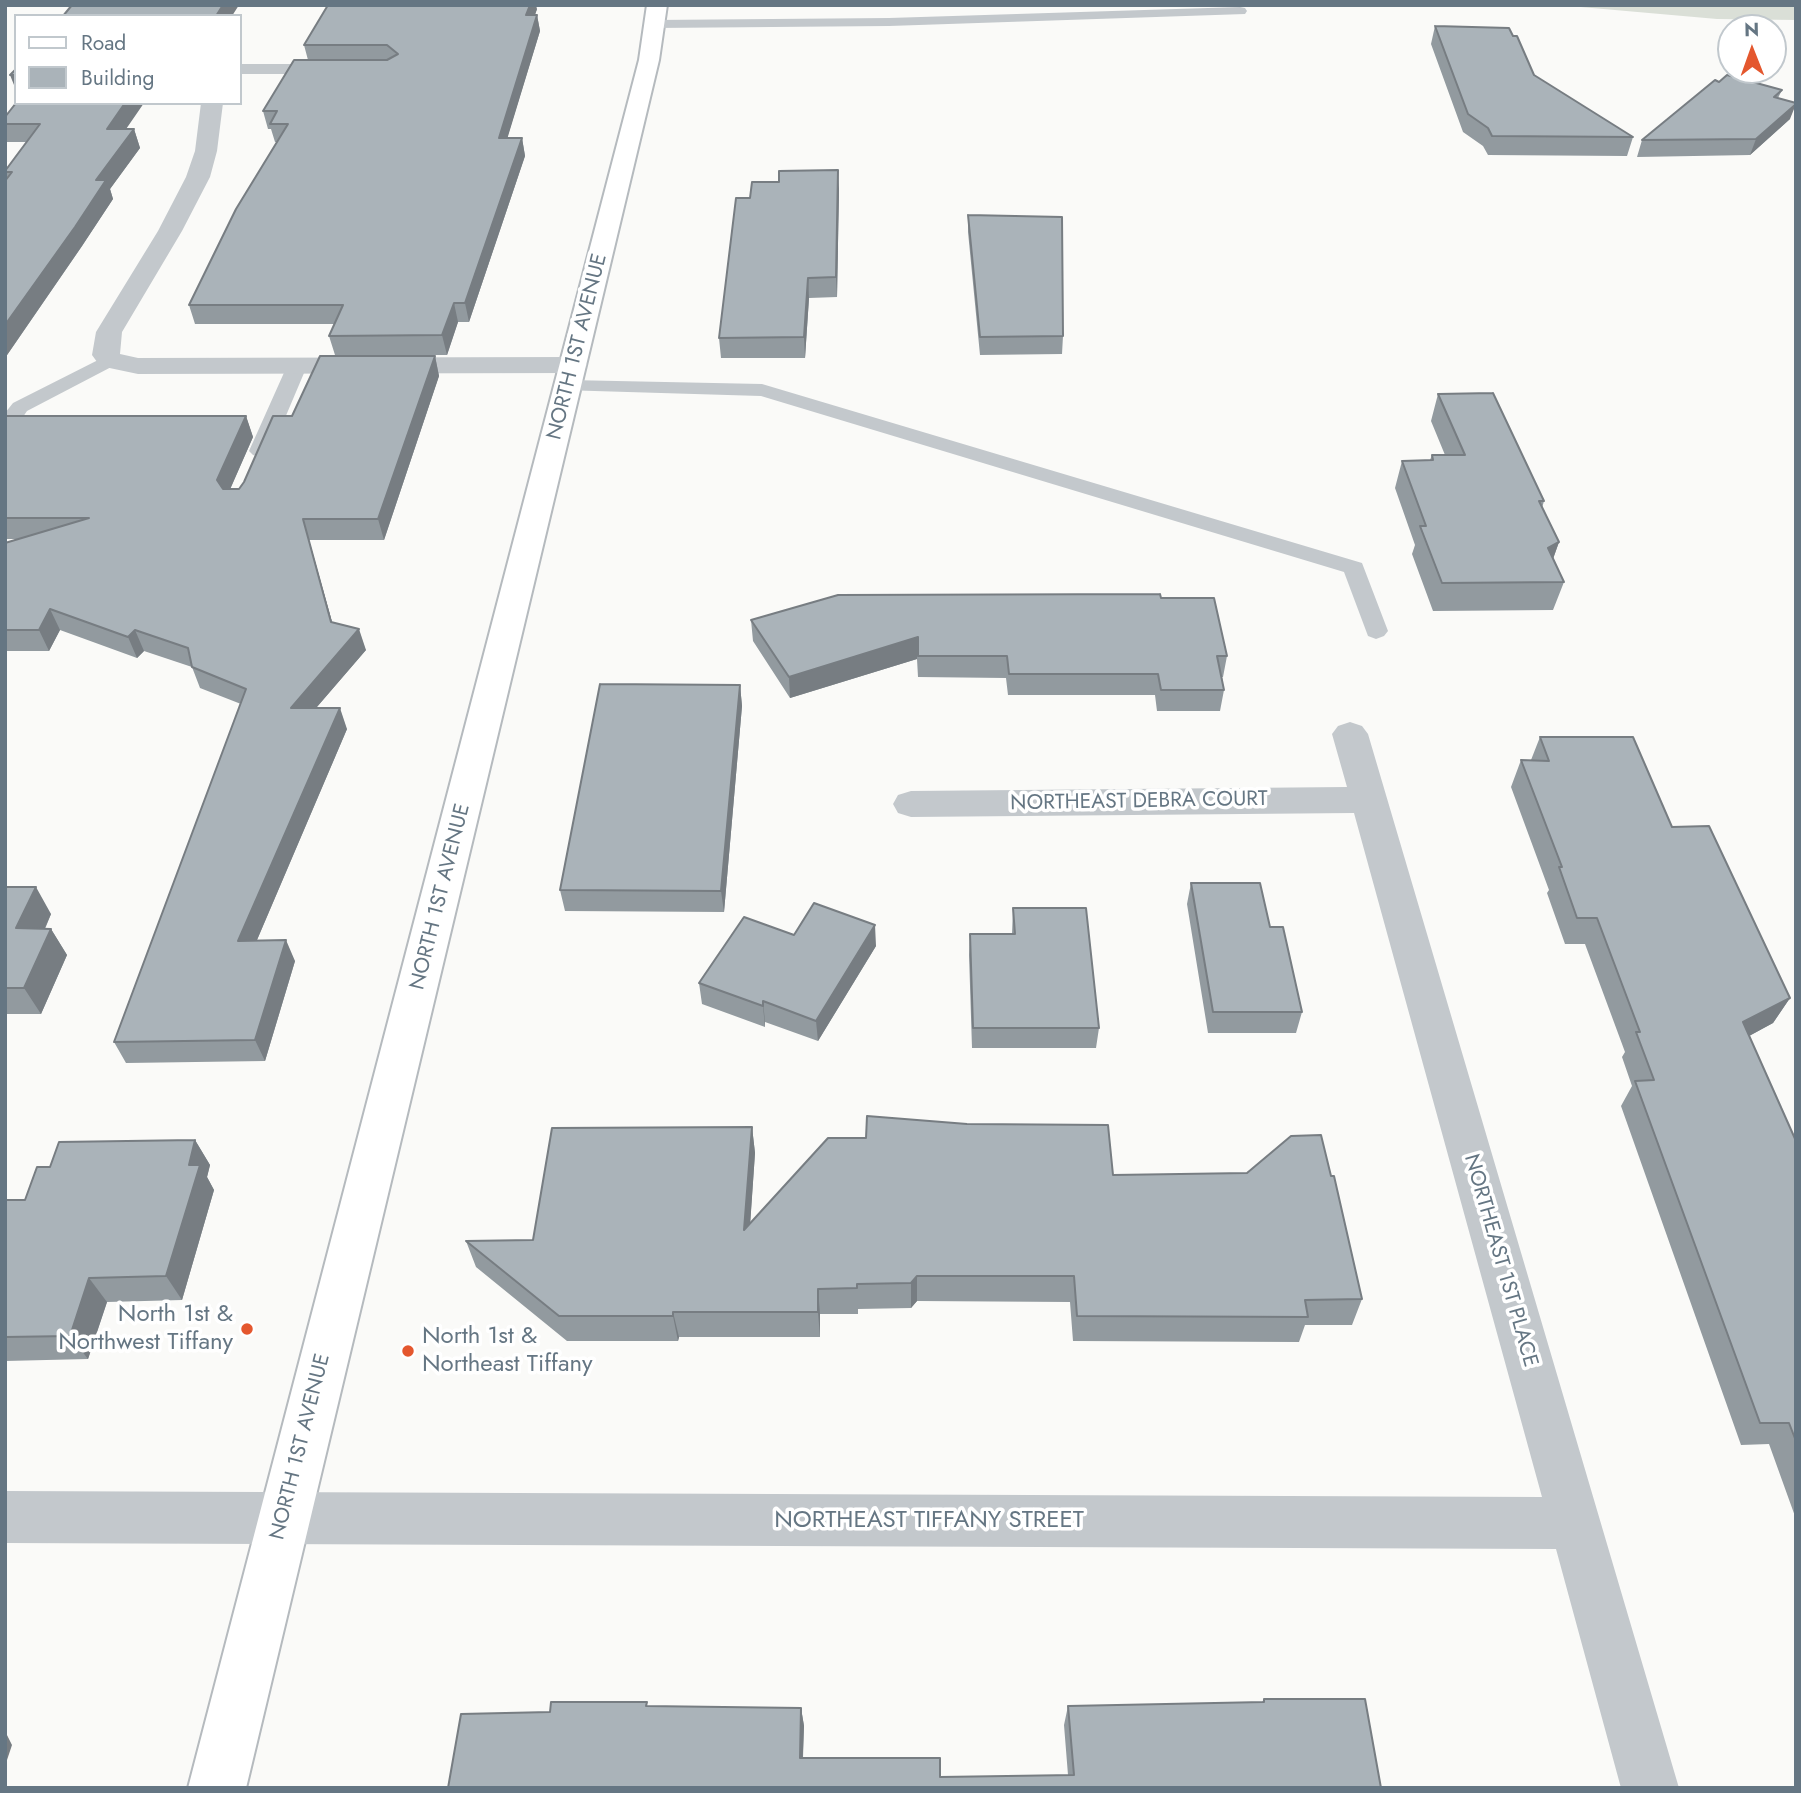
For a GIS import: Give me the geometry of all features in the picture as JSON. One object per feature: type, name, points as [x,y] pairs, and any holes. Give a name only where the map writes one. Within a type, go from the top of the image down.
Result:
[{"type":"main road","name":"NORTH 1ST AVENUE","points":[[217,1788],[649,60],[656,15]]},
{"type":"street","points":[[212,105],[206,151],[198,177],[170,231],[109,332],[108,357],[138,366],[297,366],[570,376]]},
{"type":"street","name":"NORTHEAST 1ST PLACE","points":[[1350,734],[1650,1788]]},
{"type":"street","name":"NORTHEAST DEBRA COURT","points":[[911,804],[1368,800]]},
{"type":"street","name":"NORTHEAST TIFFANY STREET","points":[[5,1517],[283,1520],[1575,1522]]},
{"type":"lane","points":[[656,15],[889,22],[1240,10]]},
{"type":"lane","points":[[242,69],[340,69]]},
{"type":"lane","points":[[5,429],[20,407],[108,357]]},
{"type":"lane","points":[[253,467],[297,366]]},
{"type":"lane","points":[[570,376],[762,390],[1353,568],[1376,631]]},
{"type":"shaded area","points":[[1558,5],[1796,5],[1796,20],[1787,20],[1787,14],[1717,14],[1717,19]]},
{"type":"building","points":[[72,5],[223,5],[217,14],[65,14]]},
{"type":"building","points":[[328,5],[530,5],[526,15],[537,15],[499,138],[522,138],[465,303],[454,303],[442,335],[329,336],[343,305],[189,305],[236,209],[288,124],[270,124],[277,111],[263,111],[294,60],[387,60],[398,54],[387,45],[304,45]]},
{"type":"building","points":[[1435,26],[1509,28],[1513,36],[1517,36],[1534,75],[1633,137],[1492,136],[1488,128],[1468,114]]},
{"type":"building","points":[[1715,80],[1717,84],[1760,84],[1782,90],[1774,97],[1796,104],[1756,139],[1642,140]]},
{"type":"building","points":[[14,105],[124,105],[107,129],[134,129],[96,180],[106,180],[5,325],[5,181],[12,172],[5,171],[40,124],[5,124],[5,117]]},
{"type":"building","points":[[838,170],[836,277],[808,278],[804,337],[719,338],[736,198],[750,198],[752,182],[779,182],[779,171]]},
{"type":"building","points":[[968,215],[1062,217],[1063,336],[980,337]]},
{"type":"building","points":[[320,356],[435,356],[378,519],[303,519],[331,622],[359,629],[291,708],[340,708],[238,941],[286,940],[255,1040],[114,1042],[246,689],[192,667],[188,648],[135,630],[128,637],[50,609],[39,630],[5,630],[5,543],[89,518],[5,518],[5,416],[246,416],[217,480],[223,489],[239,489],[273,416],[292,416]]},
{"type":"building","points":[[1493,393],[1544,501],[1539,501],[1559,542],[1548,548],[1564,582],[1442,583],[1420,526],[1426,526],[1402,461],[1433,460],[1432,455],[1465,455],[1438,394]]},
{"type":"building","points":[[1160,594],[1161,598],[1214,598],[1227,656],[1217,656],[1224,690],[1161,690],[1158,674],[1009,674],[1007,656],[918,656],[918,637],[789,677],[751,620],[838,595]]},
{"type":"building","points":[[600,684],[740,685],[721,891],[560,890]]},
{"type":"building","points":[[1540,737],[1633,737],[1672,827],[1709,826],[1790,998],[1743,1022],[1796,1141],[1796,1441],[1789,1423],[1760,1423],[1635,1081],[1654,1080],[1636,1032],[1640,1032],[1597,918],[1577,918],[1559,867],[1562,867],[1521,760],[1549,761]]},
{"type":"building","points":[[1191,883],[1260,883],[1270,927],[1283,927],[1302,1012],[1213,1012]]},
{"type":"building","points":[[5,887],[36,887],[16,928],[51,929],[24,988],[5,988]]},
{"type":"building","points":[[814,903],[875,925],[816,1021],[763,1001],[763,1006],[699,983],[744,917],[794,935]]},
{"type":"building","points":[[1013,908],[1086,908],[1099,1028],[973,1028],[970,934],[1015,934]]},
{"type":"building","points":[[867,1116],[967,1124],[1108,1125],[1113,1175],[1247,1173],[1291,1136],[1321,1135],[1331,1176],[1334,1176],[1362,1299],[1305,1300],[1308,1317],[1077,1316],[1074,1276],[917,1276],[911,1283],[857,1284],[857,1288],[818,1289],[818,1312],[673,1312],[673,1316],[559,1316],[466,1241],[533,1240],[552,1128],[752,1127],[744,1230],[828,1138],[866,1138]]},
{"type":"building","points":[[195,1140],[189,1165],[200,1165],[166,1276],[89,1278],[70,1336],[5,1337],[5,1200],[25,1200],[37,1167],[50,1167],[59,1142]]},
{"type":"building","points":[[1264,1699],[1365,1699],[1381,1788],[448,1788],[461,1714],[550,1712],[551,1702],[647,1702],[646,1706],[801,1708],[800,1758],[940,1758],[940,1777],[1074,1775],[1068,1706],[1264,1702]]},
{"type":"place","name":"North 1st & Northwest Tiffany","points":[[247,1329]]},
{"type":"place","name":"North 1st & Northeast Tiffany","points":[[408,1351]]}]
